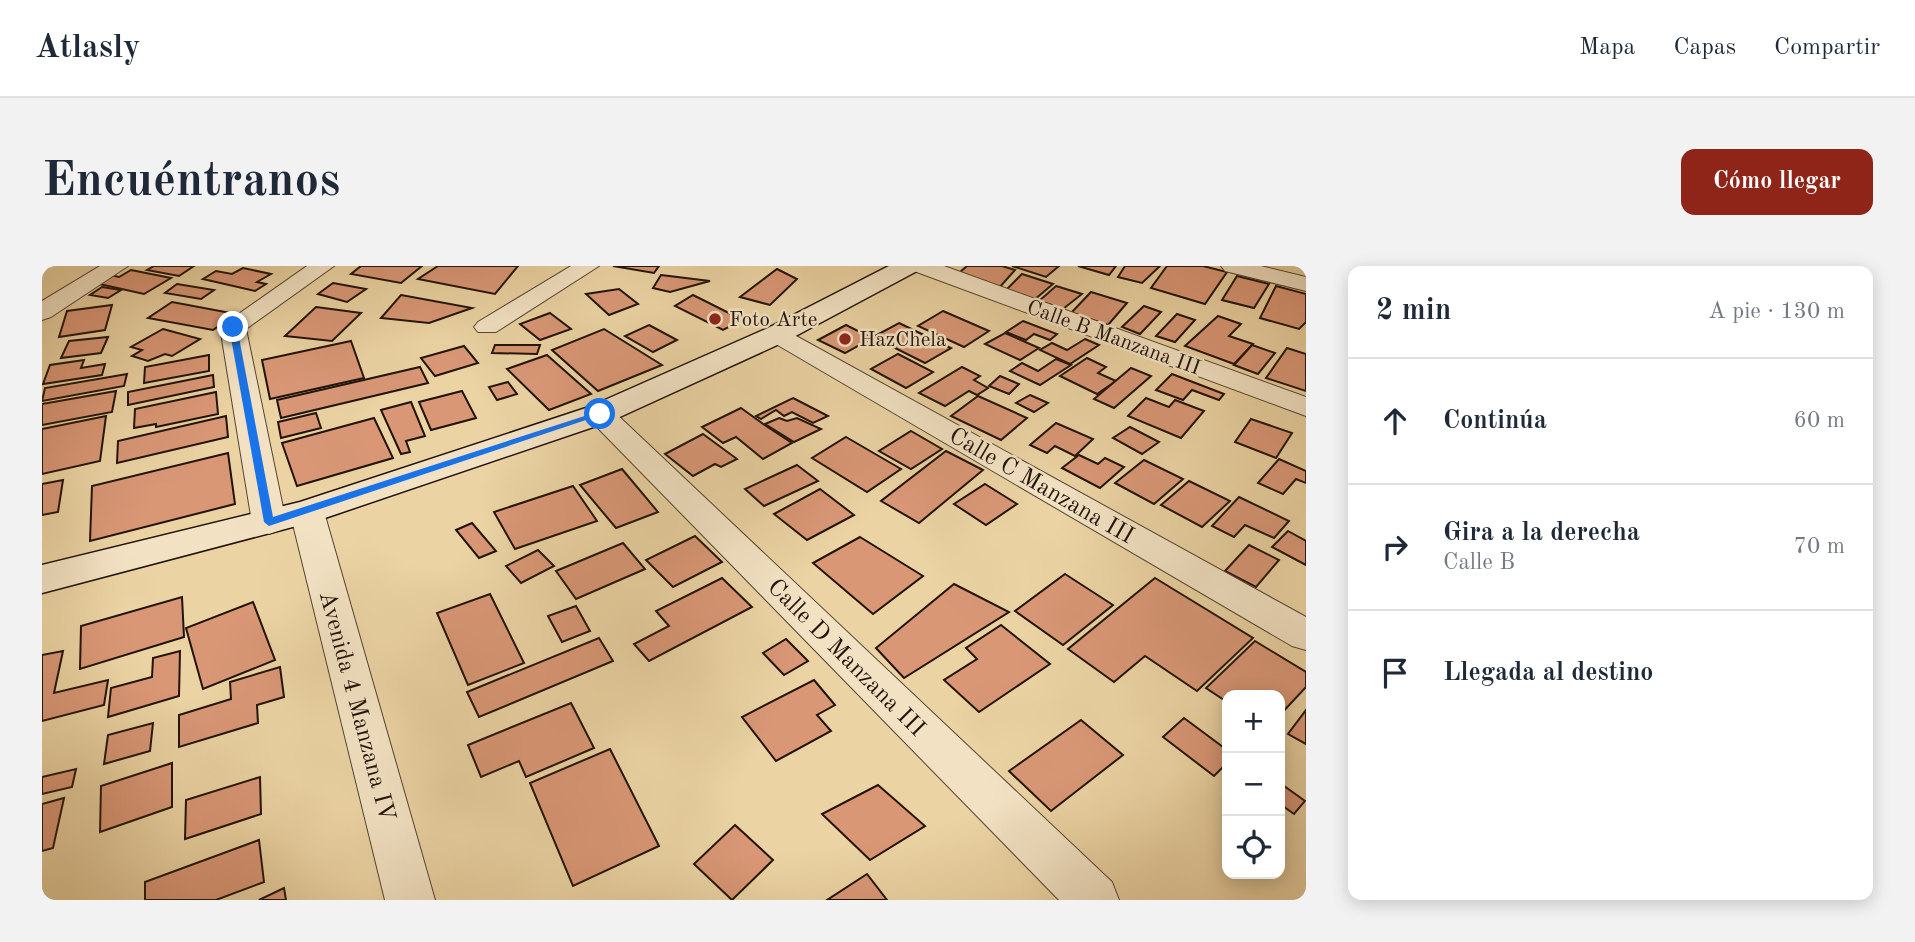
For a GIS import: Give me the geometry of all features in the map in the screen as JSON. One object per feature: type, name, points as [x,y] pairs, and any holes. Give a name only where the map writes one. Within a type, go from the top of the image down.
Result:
[{"type":"street","points":[[42,312],[116,266]]},
{"type":"street","name":"Avenida 4 Manzana IV","points":[[322,266],[233,327],[288,517],[410,900]]},
{"type":"street","points":[[487,327],[587,266]]},
{"type":"street","points":[[42,579],[288,517],[600,414],[778,334],[908,266]]},
{"type":"street","name":"Calle B Manzana III","points":[[922,266],[1306,407]]},
{"type":"street","points":[[1233,266],[1306,284]]},
{"type":"street","name":"Calle C Manzana III","points":[[778,334],[1306,635]]},
{"type":"street","name":"Calle D Manzana III","points":[[600,414],[1094,900]]},
{"type":"building","points":[[154,266],[194,266],[179,276],[147,270]]},
{"type":"building","points":[[361,266],[422,266],[401,283],[351,274]]},
{"type":"building","points":[[438,266],[518,266],[495,294],[418,279]]},
{"type":"building","points":[[613,266],[659,266],[654,273]]},
{"type":"building","points":[[967,266],[1002,266],[1015,270],[999,288],[959,273]]},
{"type":"building","points":[[1012,266],[1059,266],[1046,277]]},
{"type":"building","points":[[1078,266],[1116,266],[1109,275]]},
{"type":"building","points":[[1125,266],[1160,266],[1142,283],[1118,277]]},
{"type":"building","points":[[1167,266],[1203,266],[1227,272],[1205,304],[1151,288]]},
{"type":"building","points":[[243,268],[271,274],[257,282],[266,284],[255,291],[203,279],[216,271],[232,274]]},
{"type":"building","points":[[777,269],[797,279],[770,305],[740,297]]},
{"type":"building","points":[[131,270],[171,278],[144,294],[95,283],[110,275],[119,277]]},
{"type":"building","points":[[1022,274],[1053,284],[1034,300],[1006,290]]},
{"type":"building","points":[[661,275],[710,281],[670,292],[653,288]]},
{"type":"building","points":[[1237,276],[1269,284],[1254,308],[1222,300]]},
{"type":"building","points":[[333,283],[366,289],[347,302],[318,294]]},
{"type":"building","points":[[177,284],[214,290],[201,299],[165,293]]},
{"type":"building","points":[[1056,286],[1082,294],[1063,309],[1039,301]]},
{"type":"building","points":[[1276,286],[1306,294],[1306,322],[1299,329],[1260,318]]},
{"type":"building","points":[[102,287],[121,290],[108,298],[90,295]]},
{"type":"building","points":[[619,289],[638,304],[609,315],[586,294]]},
{"type":"building","points":[[1091,292],[1127,303],[1108,325],[1071,313]]},
{"type":"building","points":[[401,295],[472,308],[429,323],[381,318]]},
{"type":"building","points":[[693,295],[743,320],[723,330],[675,306]]},
{"type":"building","points":[[172,302],[236,314],[213,330],[148,318]]},
{"type":"building","points":[[112,305],[105,330],[59,337],[67,311]]},
{"type":"building","points":[[1144,306],[1161,312],[1140,334],[1122,327]]},
{"type":"building","points":[[316,307],[361,313],[332,341],[285,336]]},
{"type":"building","points":[[943,311],[989,331],[964,347],[918,326]]},
{"type":"building","points":[[550,313],[571,329],[540,340],[520,324]]},
{"type":"building","points":[[1177,314],[1195,320],[1175,342],[1156,336]]},
{"type":"building","points":[[1218,316],[1241,324],[1229,336],[1253,344],[1234,364],[1185,346]]},
{"type":"building","points":[[1023,321],[1057,334],[1050,340],[1034,334],[1026,340],[1006,332]]},
{"type":"building","points":[[899,323],[951,348],[925,363],[873,337]]},
{"type":"building","points":[[649,325],[677,340],[653,352],[625,336]]},
{"type":"building","name":"HazChela","points":[[846,325],[872,338],[845,353],[818,340]]},
{"type":"building","points":[[163,329],[200,339],[172,356],[165,354],[148,361],[132,356],[142,350],[131,347]]},
{"type":"building","points":[[604,329],[662,365],[598,391],[552,350]]},
{"type":"building","points":[[1005,333],[1039,348],[1020,360],[985,344]]},
{"type":"building","points":[[108,337],[101,353],[61,358],[69,341]]},
{"type":"building","points":[[1085,339],[1099,345],[1070,364],[1040,350],[1052,343],[1067,350]]},
{"type":"building","points":[[351,341],[364,378],[270,399],[262,360]]},
{"type":"building","points":[[495,345],[540,345],[537,354],[492,353]]},
{"type":"building","points":[[1252,345],[1275,353],[1258,374],[1234,365]]},
{"type":"building","points":[[464,346],[478,363],[435,376],[421,358]]},
{"type":"building","points":[[1287,348],[1306,354],[1306,391],[1266,378]]},
{"type":"building","points":[[898,354],[933,372],[906,388],[871,369]]},
{"type":"building","points":[[209,355],[209,371],[144,383],[145,367]]},
{"type":"building","points":[[547,355],[591,394],[549,410],[507,369]]},
{"type":"building","points":[[1087,358],[1106,367],[1098,373],[1116,381],[1097,394],[1060,376]]},
{"type":"building","points":[[1056,359],[1071,365],[1040,385],[1010,371],[1022,363],[1038,371]]},
{"type":"building","points":[[84,360],[81,368],[105,364],[102,375],[43,384],[50,365]]},
{"type":"building","points":[[420,367],[428,383],[281,418],[277,400]]},
{"type":"building","points":[[962,367],[980,376],[974,380],[988,388],[977,395],[969,391],[945,406],[919,393]]},
{"type":"building","points":[[1131,368],[1151,376],[1114,408],[1094,399]]},
{"type":"building","points":[[127,374],[124,386],[42,401],[45,388]]},
{"type":"building","points":[[1172,374],[1224,394],[1219,400],[1192,390],[1183,400],[1156,390]]},
{"type":"building","points":[[213,375],[214,387],[128,405],[128,392]]},
{"type":"building","points":[[1000,376],[1019,384],[1009,394],[989,386]]},
{"type":"building","points":[[508,382],[517,394],[497,400],[489,387]]},
{"type":"building","points":[[116,391],[112,412],[42,425],[42,404]]},
{"type":"building","points":[[462,391],[476,418],[431,430],[419,402]]},
{"type":"building","points":[[216,392],[218,414],[156,427],[156,424],[134,428],[135,409]]},
{"type":"building","points":[[1030,395],[1048,403],[1034,412],[1016,403]]},
{"type":"building","points":[[978,396],[1027,418],[1001,440],[951,416]]},
{"type":"building","points":[[793,398],[828,416],[813,423],[792,412],[784,416],[776,410],[761,419],[756,416]]},
{"type":"building","points":[[1146,398],[1169,407],[1175,400],[1204,411],[1181,438],[1128,416]]},
{"type":"building","points":[[411,402],[425,436],[406,441],[410,452],[401,454],[381,410]]},
{"type":"building","points":[[741,408],[792,443],[763,459],[736,437],[723,443],[702,427]]},
{"type":"building","points":[[316,413],[321,428],[281,438],[278,422]]},
{"type":"building","points":[[106,416],[100,461],[42,474],[42,429]]},
{"type":"building","points":[[226,416],[228,437],[117,463],[118,441]]},
{"type":"building","points":[[374,418],[393,458],[297,486],[282,443]]},
{"type":"building","points":[[779,418],[787,421],[797,418],[821,429],[794,442],[765,424]]},
{"type":"building","points":[[1251,419],[1292,433],[1276,458],[1235,442]]},
{"type":"building","points":[[1056,423],[1093,439],[1075,456],[1055,446],[1047,453],[1030,445]]},
{"type":"building","points":[[1130,427],[1159,442],[1142,454],[1113,438]]},
{"type":"building","points":[[911,431],[942,449],[911,469],[879,451]]},
{"type":"building","points":[[703,434],[737,459],[721,467],[715,464],[693,476],[665,454]]},
{"type":"building","points":[[846,437],[901,469],[867,492],[812,458]]},
{"type":"building","points":[[946,451],[983,470],[919,523],[881,501]]},
{"type":"building","points":[[228,453],[235,504],[90,541],[92,486]]},
{"type":"building","points":[[1079,455],[1098,464],[1105,458],[1124,467],[1100,488],[1062,468]]},
{"type":"building","points":[[1279,459],[1306,471],[1306,483],[1296,479],[1283,494],[1258,483]]},
{"type":"building","points":[[1144,460],[1183,479],[1154,504],[1115,483]]},
{"type":"building","points":[[797,465],[818,481],[764,506],[745,489]]},
{"type":"building","points":[[622,469],[658,512],[616,528],[580,485]]},
{"type":"building","points":[[63,480],[58,512],[42,515],[42,484]]},
{"type":"building","points":[[1189,481],[1230,501],[1202,527],[1161,505]]},
{"type":"building","points":[[985,484],[1017,504],[986,525],[954,504]]},
{"type":"building","points":[[573,486],[597,521],[515,549],[494,512]]},
{"type":"building","points":[[820,489],[854,515],[807,540],[774,514]]},
{"type":"building","points":[[1239,497],[1289,521],[1274,538],[1245,525],[1234,537],[1212,526]]},
{"type":"building","points":[[472,523],[496,551],[479,558],[456,530]]},
{"type":"building","points":[[1288,531],[1306,541],[1306,565],[1272,547]]},
{"type":"building","points":[[695,536],[722,562],[673,587],[646,560]]},
{"type":"building","points":[[860,537],[923,576],[873,614],[813,563]]},
{"type":"building","points":[[623,543],[645,569],[576,599],[556,571]]},
{"type":"building","points":[[1249,545],[1279,560],[1256,587],[1225,571]]},
{"type":"building","points":[[538,550],[554,566],[521,583],[506,566]]},
{"type":"building","points":[[1065,574],[1113,605],[1063,645],[1015,611]]},
{"type":"building","points":[[722,578],[752,607],[649,661],[634,644],[669,626],[656,611]]},
{"type":"building","points":[[1155,578],[1253,638],[1197,691],[1145,656],[1114,682],[1068,649]]},
{"type":"building","points":[[954,584],[1009,612],[904,678],[876,648]]},
{"type":"building","points":[[490,594],[524,663],[468,685],[437,613]]},
{"type":"building","points":[[182,597],[184,637],[80,669],[81,626]]},
{"type":"building","points":[[253,602],[275,660],[203,689],[186,628]]},
{"type":"building","points":[[576,606],[590,631],[562,642],[548,616]]},
{"type":"building","points":[[1001,625],[1050,664],[979,712],[944,680],[977,659],[966,648]]},
{"type":"building","points":[[599,638],[613,661],[479,717],[467,692]]},
{"type":"building","points":[[786,639],[808,661],[784,675],[763,653]]},
{"type":"building","points":[[1255,641],[1306,672],[1306,687],[1285,710],[1285,690],[1222,690],[1222,699],[1206,688]]},
{"type":"building","points":[[63,651],[54,693],[108,680],[104,705],[42,721],[42,655]]},
{"type":"building","points":[[180,651],[179,696],[108,717],[111,688],[152,677],[153,658]]},
{"type":"building","points":[[280,667],[284,697],[257,705],[258,723],[179,747],[179,715],[231,699],[230,682]]},
{"type":"building","points":[[814,680],[835,705],[817,715],[831,731],[776,761],[742,717]]},
{"type":"building","points":[[571,703],[594,748],[526,777],[519,761],[481,777],[468,745]]},
{"type":"building","points":[[1306,710],[1306,744],[1288,734]]},
{"type":"building","points":[[1184,718],[1222,746],[1222,768],[1214,776],[1163,737]]},
{"type":"building","points":[[1081,720],[1123,755],[1051,811],[1009,771]]},
{"type":"building","points":[[153,723],[150,751],[104,764],[108,735]]},
{"type":"building","points":[[610,749],[659,846],[573,886],[530,783]]},
{"type":"building","points":[[172,763],[172,807],[100,832],[101,786]]},
{"type":"building","points":[[76,769],[72,787],[42,794],[42,777]]},
{"type":"building","points":[[260,777],[261,814],[185,839],[186,800]]},
{"type":"building","points":[[878,785],[925,826],[870,860],[822,814]]},
{"type":"building","points":[[1285,787],[1305,801],[1294,814],[1285,808]]},
{"type":"building","points":[[64,798],[53,848],[42,851],[42,804]]},
{"type":"building","points":[[735,825],[773,860],[732,900],[694,864]]},
{"type":"building","points":[[259,840],[264,882],[216,900],[145,900],[145,882]]},
{"type":"building","points":[[867,874],[887,900],[827,900]]},
{"type":"building","points":[[284,888],[286,900],[259,900]]},
{"type":"place","name":"Foto Arte","points":[[715,319]]},
{"type":"place","name":"HazChela","points":[[845,339]]},
{"type":"route","points":[[233,327],[269,522],[307,512],[600,414]]}]
